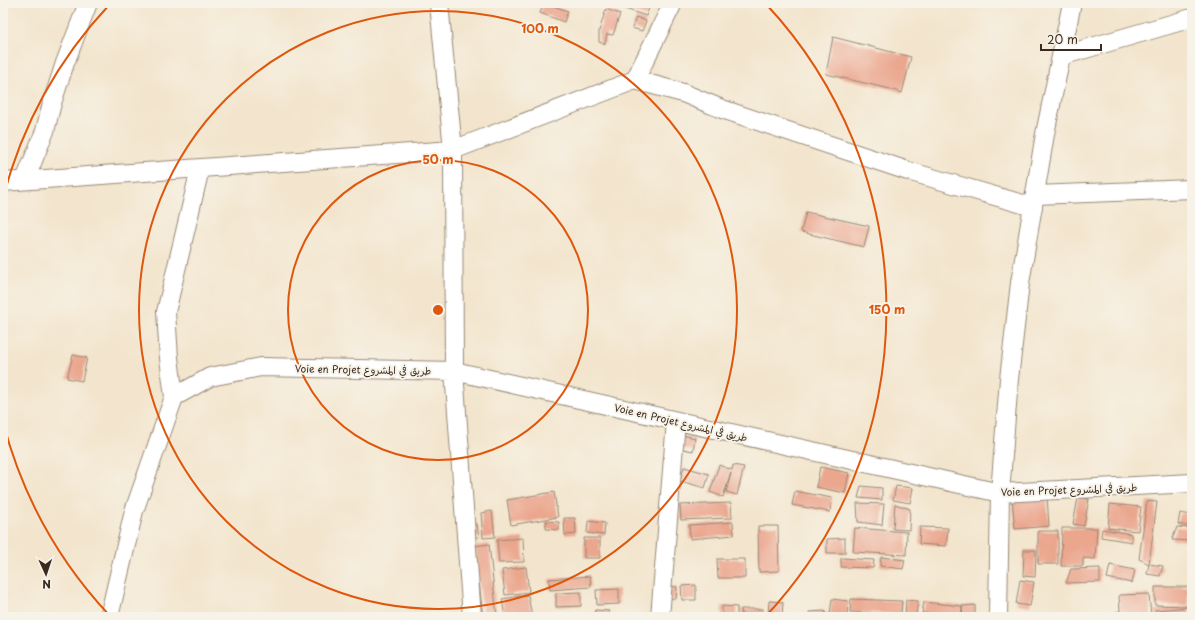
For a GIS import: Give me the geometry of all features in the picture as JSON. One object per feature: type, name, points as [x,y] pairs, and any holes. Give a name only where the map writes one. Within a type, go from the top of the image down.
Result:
[{"type":"street","points":[[25,180],[45,131],[65,63],[88,3]]},
{"type":"street","points":[[439,3],[453,150],[454,371],[472,617]]},
{"type":"street","points":[[635,80],[673,3]]},
{"type":"street","points":[[998,617],[1000,493],[1009,379],[1020,283],[1045,134],[1072,3]]},
{"type":"street","points":[[1061,56],[1192,18]]},
{"type":"street","points":[[3,182],[453,150],[635,80],[683,93],[722,109],[900,169],[1034,201],[1192,189]]},
{"type":"street","points":[[109,617],[134,511],[174,397],[169,358],[166,312],[200,168]]},
{"type":"street","name":"Voie en Projet طريق في المشروع","points":[[174,397],[210,377],[261,367],[454,371],[1000,493],[1192,483]]},
{"type":"street","points":[[660,617],[676,421]]},
{"type":"building","points":[[544,3],[568,11],[564,22],[540,13]]},
{"type":"building","points":[[617,3],[651,3],[646,16],[616,6]]},
{"type":"building","points":[[606,9],[620,14],[613,35],[607,34],[605,44],[599,42],[599,31]]},
{"type":"building","points":[[636,17],[646,21],[642,31],[632,28]]},
{"type":"building","points":[[833,37],[911,57],[902,93],[826,74]]},
{"type":"building","points":[[806,212],[869,226],[864,247],[801,232]]},
{"type":"building","points":[[73,355],[87,358],[82,381],[67,378]]},
{"type":"building","points":[[682,435],[695,438],[693,451],[678,448]]},
{"type":"building","points":[[719,465],[732,470],[733,465],[744,467],[737,495],[726,492],[731,473],[723,497],[710,492]]},
{"type":"building","points":[[684,467],[709,474],[705,488],[680,481]]},
{"type":"building","points":[[820,467],[849,473],[845,493],[816,487]]},
{"type":"building","points":[[861,486],[882,488],[882,500],[858,498]]},
{"type":"building","points":[[896,486],[913,488],[910,503],[893,500]]},
{"type":"building","points":[[795,491],[832,498],[830,512],[792,505]]},
{"type":"building","points":[[554,492],[558,517],[511,525],[507,500]]},
{"type":"building","points":[[1047,496],[1049,526],[1015,529],[1012,499]]},
{"type":"building","points":[[1078,498],[1089,499],[1084,526],[1073,524]]},
{"type":"building","points":[[1147,501],[1157,502],[1149,564],[1139,559]]},
{"type":"building","points":[[731,503],[732,518],[681,520],[680,505]]},
{"type":"building","points":[[857,503],[884,504],[882,525],[858,522]]},
{"type":"building","points":[[895,504],[910,509],[909,530],[893,529]]},
{"type":"building","points":[[1110,504],[1141,507],[1138,531],[1108,528]]},
{"type":"building","points":[[492,511],[495,537],[483,538],[481,513]]},
{"type":"building","points":[[1180,513],[1192,515],[1192,527],[1178,524]]},
{"type":"building","points":[[564,518],[575,518],[576,534],[565,535]]},
{"type":"building","points":[[546,521],[559,522],[559,530],[546,529]]},
{"type":"building","points":[[588,521],[605,523],[604,535],[587,533]]},
{"type":"building","points":[[733,522],[734,535],[690,539],[689,525]]},
{"type":"building","points":[[470,524],[477,524],[479,537],[471,538]]},
{"type":"building","points":[[758,526],[778,526],[779,571],[759,572]]},
{"type":"building","points":[[920,527],[948,528],[946,546],[919,544]]},
{"type":"building","points":[[1177,527],[1192,528],[1192,541],[1172,540]]},
{"type":"building","points":[[855,528],[907,532],[906,555],[853,552]]},
{"type":"building","points":[[1062,528],[1097,528],[1095,559],[1083,558],[1083,566],[1061,566]]},
{"type":"building","points":[[1102,529],[1131,534],[1132,542],[1101,537]]},
{"type":"building","points":[[1038,531],[1058,531],[1058,564],[1038,564]]},
{"type":"building","points":[[523,538],[524,562],[499,563],[497,540]]},
{"type":"building","points":[[584,538],[600,538],[600,558],[584,558]]},
{"type":"building","points":[[845,538],[845,553],[827,553],[827,539]]},
{"type":"building","points":[[489,544],[497,617],[483,617],[475,546]]},
{"type":"building","points":[[1024,550],[1036,550],[1035,577],[1023,576]]},
{"type":"building","points":[[881,557],[905,560],[903,569],[880,566]]},
{"type":"building","points":[[841,558],[874,560],[873,568],[841,567]]},
{"type":"building","points":[[717,559],[745,559],[745,578],[718,578]]},
{"type":"building","points":[[1149,564],[1163,566],[1160,576],[1147,574]]},
{"type":"building","points":[[1110,565],[1135,570],[1132,583],[1107,578]]},
{"type":"building","points":[[526,567],[529,592],[505,595],[502,570]]},
{"type":"building","points":[[1100,568],[1100,582],[1066,583],[1071,569]]},
{"type":"building","points":[[590,576],[591,587],[550,590],[549,579]]},
{"type":"building","points":[[1020,580],[1034,582],[1030,606],[1016,604]]},
{"type":"building","points":[[696,585],[696,600],[682,600],[681,586]]},
{"type":"building","points":[[668,586],[677,587],[676,599],[667,598]]},
{"type":"building","points":[[1155,587],[1188,587],[1188,606],[1155,605]]},
{"type":"building","points":[[619,589],[619,604],[597,605],[596,590]]},
{"type":"building","points":[[581,592],[581,606],[556,607],[556,593]]},
{"type":"building","points":[[1149,594],[1151,617],[1115,617],[1115,612],[1120,611],[1119,595]]},
{"type":"building","points":[[528,595],[532,617],[505,617],[502,599]]},
{"type":"building","points":[[832,599],[848,601],[847,616],[830,614]]},
{"type":"building","points":[[851,599],[902,601],[901,614],[850,612]]},
{"type":"building","points":[[906,600],[918,601],[916,615],[905,615]]},
{"type":"building","points":[[769,601],[783,602],[782,617],[768,617]]},
{"type":"building","points":[[924,602],[962,606],[961,617],[922,613]]},
{"type":"building","points":[[975,605],[975,617],[963,617],[962,606]]},
{"type":"building","points":[[722,606],[737,607],[737,617],[722,617]]},
{"type":"building","points":[[1189,607],[1190,617],[1156,617],[1155,610]]},
{"type":"building","points":[[741,609],[763,609],[763,617],[742,617]]},
{"type":"building","points":[[595,610],[609,611],[608,617],[594,617]]},
{"type":"building","points":[[825,611],[826,617],[809,617],[809,612]]},
{"type":"building","points":[[1060,614],[1060,617],[1035,617],[1035,615]]}]
